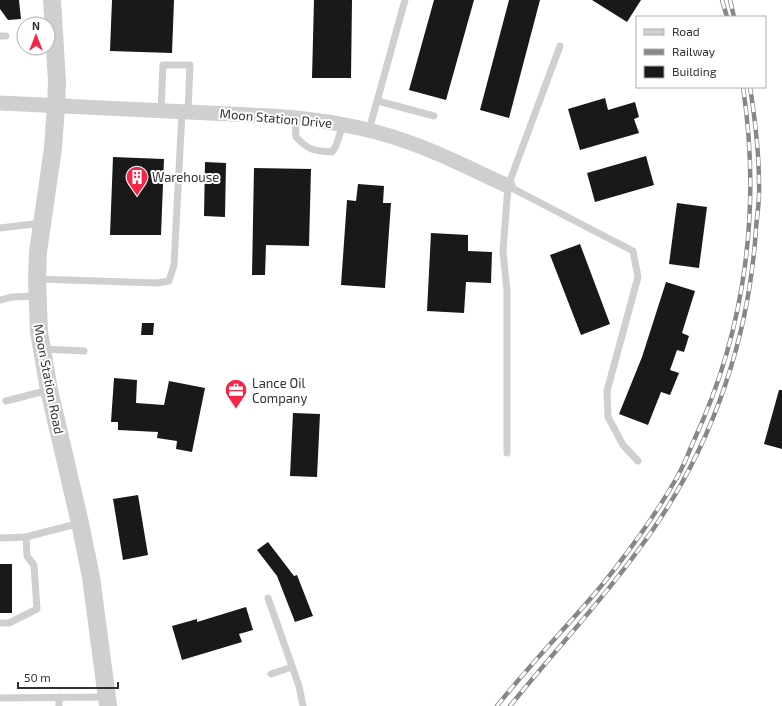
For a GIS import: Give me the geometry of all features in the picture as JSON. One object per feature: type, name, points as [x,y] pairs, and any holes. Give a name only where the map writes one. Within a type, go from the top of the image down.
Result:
[{"type":"street","name":"Moon Station Road","points":[[52,0],[57,81],[56,106],[53,148],[42,222],[37,288],[42,349],[91,577],[108,702]]},
{"type":"street","name":"Moon Station Drive","points":[[0,103],[296,117],[343,124],[408,142],[508,186]]},
{"type":"lane","points":[[369,130],[405,0]]},
{"type":"lane","points":[[507,453],[507,291],[503,251],[508,186],[560,46]]},
{"type":"lane","points":[[0,300],[37,288],[157,283],[169,280],[174,265],[185,112],[190,65],[163,65],[161,111]]},
{"type":"lane","points":[[378,101],[434,116]]},
{"type":"lane","points":[[296,117],[296,137],[306,148],[320,152],[332,152],[336,146],[343,124]]},
{"type":"lane","points":[[508,186],[633,251],[638,277],[606,391],[608,417],[623,445],[638,461]]},
{"type":"lane","points":[[0,228],[42,222]]},
{"type":"lane","points":[[42,349],[84,351]]},
{"type":"lane","points":[[6,401],[50,390]]},
{"type":"lane","points":[[0,538],[26,537],[80,523]]},
{"type":"lane","points":[[0,623],[9,623],[38,609],[34,564],[27,556],[26,537]]},
{"type":"lane","points":[[268,598],[292,667],[303,706]]},
{"type":"lane","points":[[271,674],[292,667]]},
{"type":"lane","points":[[0,698],[59,697],[108,702]]},
{"type":"lane","points":[[59,697],[59,706]]},
{"type":"building","points":[[0,0],[19,0],[21,16],[16,16],[16,19],[8,20],[0,9]]},
{"type":"building","points":[[112,0],[174,0],[172,53],[110,51]]},
{"type":"building","points":[[314,0],[352,0],[351,78],[312,78]]},
{"type":"building","points":[[434,0],[474,0],[446,100],[409,90]]},
{"type":"building","points":[[509,0],[540,0],[509,118],[480,110]]},
{"type":"building","points":[[592,0],[641,0],[627,22]]},
{"type":"building","points":[[605,98],[608,110],[635,102],[639,117],[634,119],[639,133],[580,150],[568,109]]},
{"type":"building","points":[[646,156],[654,185],[595,202],[587,173]]},
{"type":"building","name":"Warehouse","points":[[113,157],[164,159],[161,235],[110,235]]},
{"type":"building","points":[[205,162],[226,163],[225,217],[204,216]]},
{"type":"building","points":[[254,168],[311,169],[309,246],[266,245],[265,275],[252,275]]},
{"type":"building","points":[[358,184],[384,186],[383,203],[391,203],[385,288],[341,285],[347,200],[356,201]]},
{"type":"building","points":[[677,203],[707,207],[699,268],[669,264]]},
{"type":"building","points":[[431,233],[468,235],[468,251],[492,252],[491,283],[466,282],[464,313],[427,311]]},
{"type":"building","points":[[580,244],[610,324],[581,335],[550,255]]},
{"type":"building","points":[[666,282],[695,291],[682,333],[689,336],[684,352],[677,350],[670,370],[679,373],[670,395],[661,392],[648,425],[619,414],[642,357]]},
{"type":"building","points":[[142,323],[154,323],[153,335],[141,335]]},
{"type":"building","points":[[114,378],[137,380],[136,403],[164,405],[169,381],[205,388],[192,452],[176,449],[177,441],[157,438],[158,432],[118,430],[118,422],[111,422]]},
{"type":"building","points":[[779,390],[782,390],[782,449],[764,444]]},
{"type":"building","points":[[293,413],[320,414],[317,477],[290,476]]},
{"type":"building","points":[[138,495],[148,555],[123,560],[113,499]]},
{"type":"building","points":[[268,542],[294,576],[297,575],[313,616],[295,622],[277,576],[257,550]]},
{"type":"building","points":[[0,564],[12,564],[12,613],[0,613]]},
{"type":"building","points":[[246,607],[253,630],[239,634],[242,642],[182,660],[172,626],[197,619],[197,622]]},
{"type":"railway","points":[[722,0],[727,16]]},
{"type":"railway","points":[[730,0],[734,16]]},
{"type":"railway","points":[[497,706],[602,585],[641,534],[679,474],[712,396],[727,354],[745,266],[749,222],[750,177],[748,132],[743,88]]},
{"type":"railway","points":[[510,706],[601,598],[652,531],[674,497],[693,461],[725,387],[746,309],[759,201],[759,172],[750,88]]},
{"type":"place","name":"Warehouse","points":[[137,196]]},
{"type":"place","name":"Lance Oil Company","points":[[236,410]]}]
